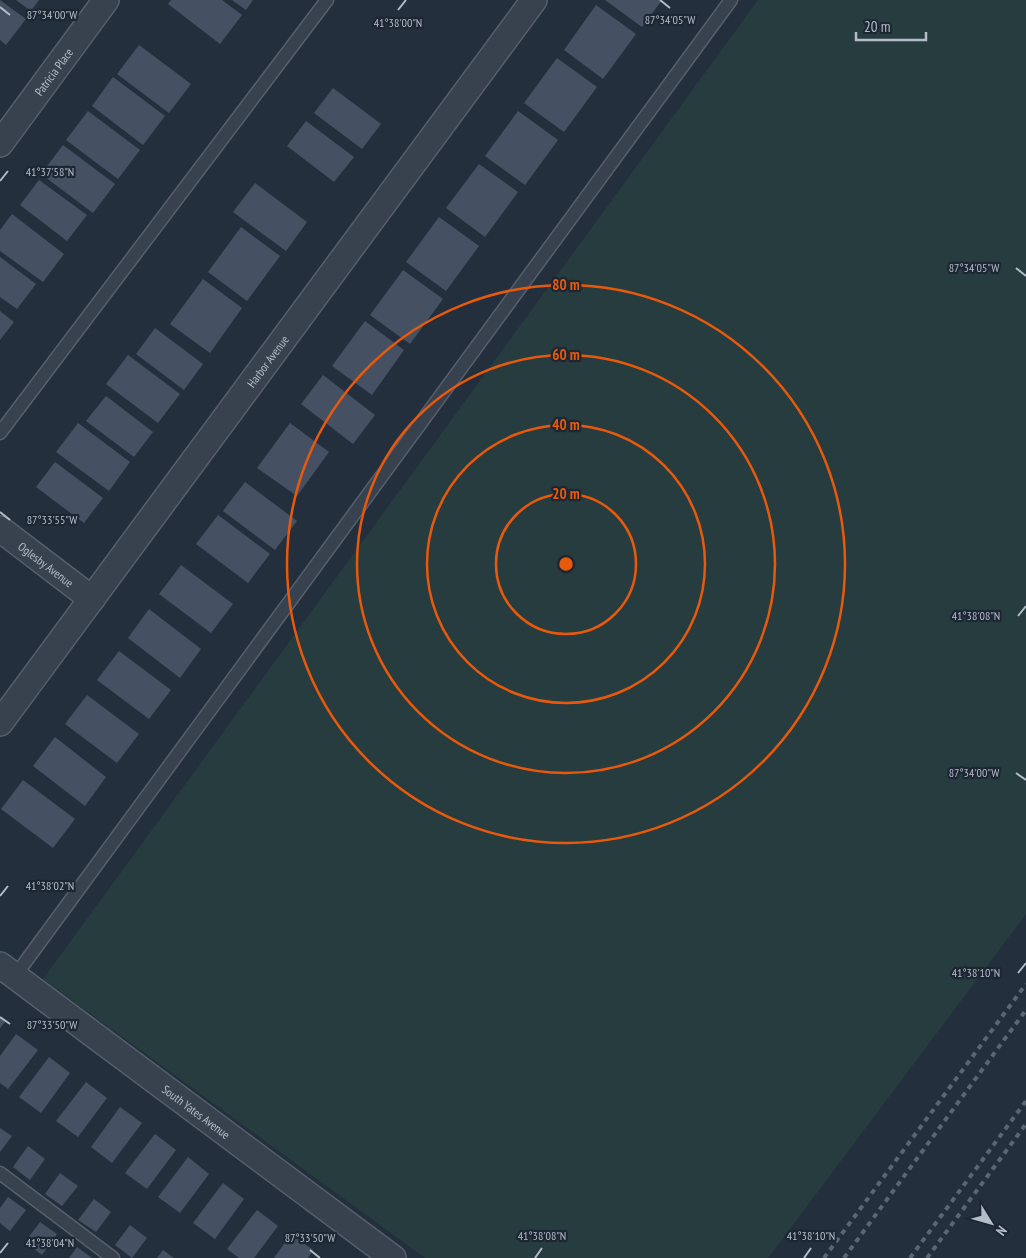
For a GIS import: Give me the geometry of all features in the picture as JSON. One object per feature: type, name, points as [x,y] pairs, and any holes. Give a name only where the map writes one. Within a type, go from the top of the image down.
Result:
[{"type":"street","name":"Patricia Place","points":[[0,144],[106,0]]},
{"type":"street","name":"Harbor Avenue","points":[[0,723],[526,3]]},
{"type":"street","name":"Oglesby Avenue","points":[[0,530],[92,599]]},
{"type":"street","name":"South Yates Avenue","points":[[8,970],[393,1258]]},
{"type":"lane","points":[[0,433],[327,0]]},
{"type":"lane","points":[[8,970],[731,0]]},
{"type":"lane","points":[[0,1173],[113,1258]]},
{"type":"green space","points":[[758,0],[1026,0],[1026,914],[768,1258],[425,1258],[43,979]]},
{"type":"building","points":[[0,0],[26,19],[6,45],[0,40]]},
{"type":"building","points":[[16,0],[39,0],[31,11]]},
{"type":"building","points":[[171,0],[222,0],[242,15],[220,44],[168,4]]},
{"type":"building","points":[[232,0],[253,0],[246,10]]},
{"type":"building","points":[[605,0],[662,0],[642,27]]},
{"type":"building","points":[[596,5],[636,34],[603,79],[564,50]]},
{"type":"building","points":[[139,45],[191,84],[169,113],[117,74]]},
{"type":"building","points":[[557,58],[597,87],[564,132],[524,103]]},
{"type":"building","points":[[113,77],[165,116],[143,145],[92,106]]},
{"type":"building","points":[[333,88],[381,124],[362,149],[314,113]]},
{"type":"building","points":[[88,111],[140,150],[118,179],[66,140]]},
{"type":"building","points":[[518,111],[558,140],[525,185],[485,156]]},
{"type":"building","points":[[306,121],[354,157],[334,182],[287,146]]},
{"type":"building","points":[[63,145],[115,184],[93,213],[41,174]]},
{"type":"building","points":[[479,164],[518,192],[485,237],[446,208]]},
{"type":"building","points":[[39,180],[87,215],[67,241],[20,205]]},
{"type":"building","points":[[255,183],[307,222],[286,251],[233,212]]},
{"type":"building","points":[[12,214],[64,254],[43,282],[0,251],[0,230]]},
{"type":"building","points":[[439,217],[479,246],[446,291],[406,262]]},
{"type":"building","points":[[241,227],[280,256],[247,301],[208,272]]},
{"type":"building","points":[[0,257],[36,284],[17,309],[0,297]]},
{"type":"building","points":[[403,270],[443,299],[410,344],[370,315]]},
{"type":"building","points":[[203,279],[242,308],[210,353],[170,324]]},
{"type":"building","points":[[0,311],[14,322],[0,340]]},
{"type":"building","points":[[365,321],[404,350],[372,395],[332,366]]},
{"type":"building","points":[[155,328],[203,364],[184,390],[136,354]]},
{"type":"building","points":[[128,355],[180,394],[158,423],[106,384]]},
{"type":"building","points":[[323,375],[375,415],[353,444],[301,404]]},
{"type":"building","points":[[106,396],[153,432],[134,457],[86,421]]},
{"type":"building","points":[[78,423],[130,462],[109,491],[56,452]]},
{"type":"building","points":[[290,423],[329,452],[297,496],[257,468]]},
{"type":"building","points":[[55,462],[103,498],[84,523],[36,487]]},
{"type":"building","points":[[245,482],[297,521],[275,550],[223,511]]},
{"type":"building","points":[[218,515],[270,554],[248,583],[196,544]]},
{"type":"building","points":[[181,565],[233,604],[211,633],[159,594]]},
{"type":"building","points":[[149,609],[201,649],[180,678],[128,638]]},
{"type":"building","points":[[119,651],[171,690],[149,719],[97,680]]},
{"type":"building","points":[[87,695],[139,734],[117,763],[65,724]]},
{"type":"building","points":[[55,737],[106,777],[85,806],[33,766]]},
{"type":"building","points":[[23,780],[75,819],[53,848],[1,809]]},
{"type":"building","points":[[0,1018],[5,1022],[0,1028]]},
{"type":"building","points":[[16,1034],[38,1050],[8,1089],[0,1083],[0,1056]]},
{"type":"building","points":[[49,1057],[70,1073],[41,1113],[19,1097]]},
{"type":"building","points":[[86,1082],[107,1098],[78,1137],[56,1121]]},
{"type":"building","points":[[120,1107],[142,1123],[112,1163],[91,1147]]},
{"type":"building","points":[[0,1128],[12,1136],[0,1152]]},
{"type":"building","points":[[155,1134],[176,1150],[147,1189],[125,1173]]},
{"type":"building","points":[[28,1146],[45,1159],[30,1180],[13,1167]]},
{"type":"building","points":[[188,1157],[209,1174],[180,1213],[158,1197]]},
{"type":"building","points":[[60,1173],[78,1186],[62,1206],[45,1194]]},
{"type":"building","points":[[223,1183],[244,1199],[215,1239],[193,1223]]},
{"type":"building","points":[[8,1197],[26,1210],[10,1231],[0,1223],[0,1208]]},
{"type":"building","points":[[94,1199],[111,1212],[96,1232],[78,1220]]},
{"type":"building","points":[[257,1210],[278,1226],[254,1258],[239,1258],[227,1249]]},
{"type":"building","points":[[40,1222],[57,1234],[42,1255],[25,1242]]},
{"type":"building","points":[[130,1225],[147,1238],[132,1258],[115,1245]]},
{"type":"building","points":[[291,1234],[313,1250],[308,1258],[274,1258]]},
{"type":"building","points":[[77,1247],[92,1258],[69,1258]]},
{"type":"building","points":[[163,1250],[174,1258],[157,1258]]},
{"type":"railway","points":[[824,1258],[1026,984]]},
{"type":"railway","points":[[844,1258],[1026,1010]]},
{"type":"railway","points":[[910,1258],[1026,1101]]},
{"type":"railway","points":[[927,1258],[1026,1124]]}]
